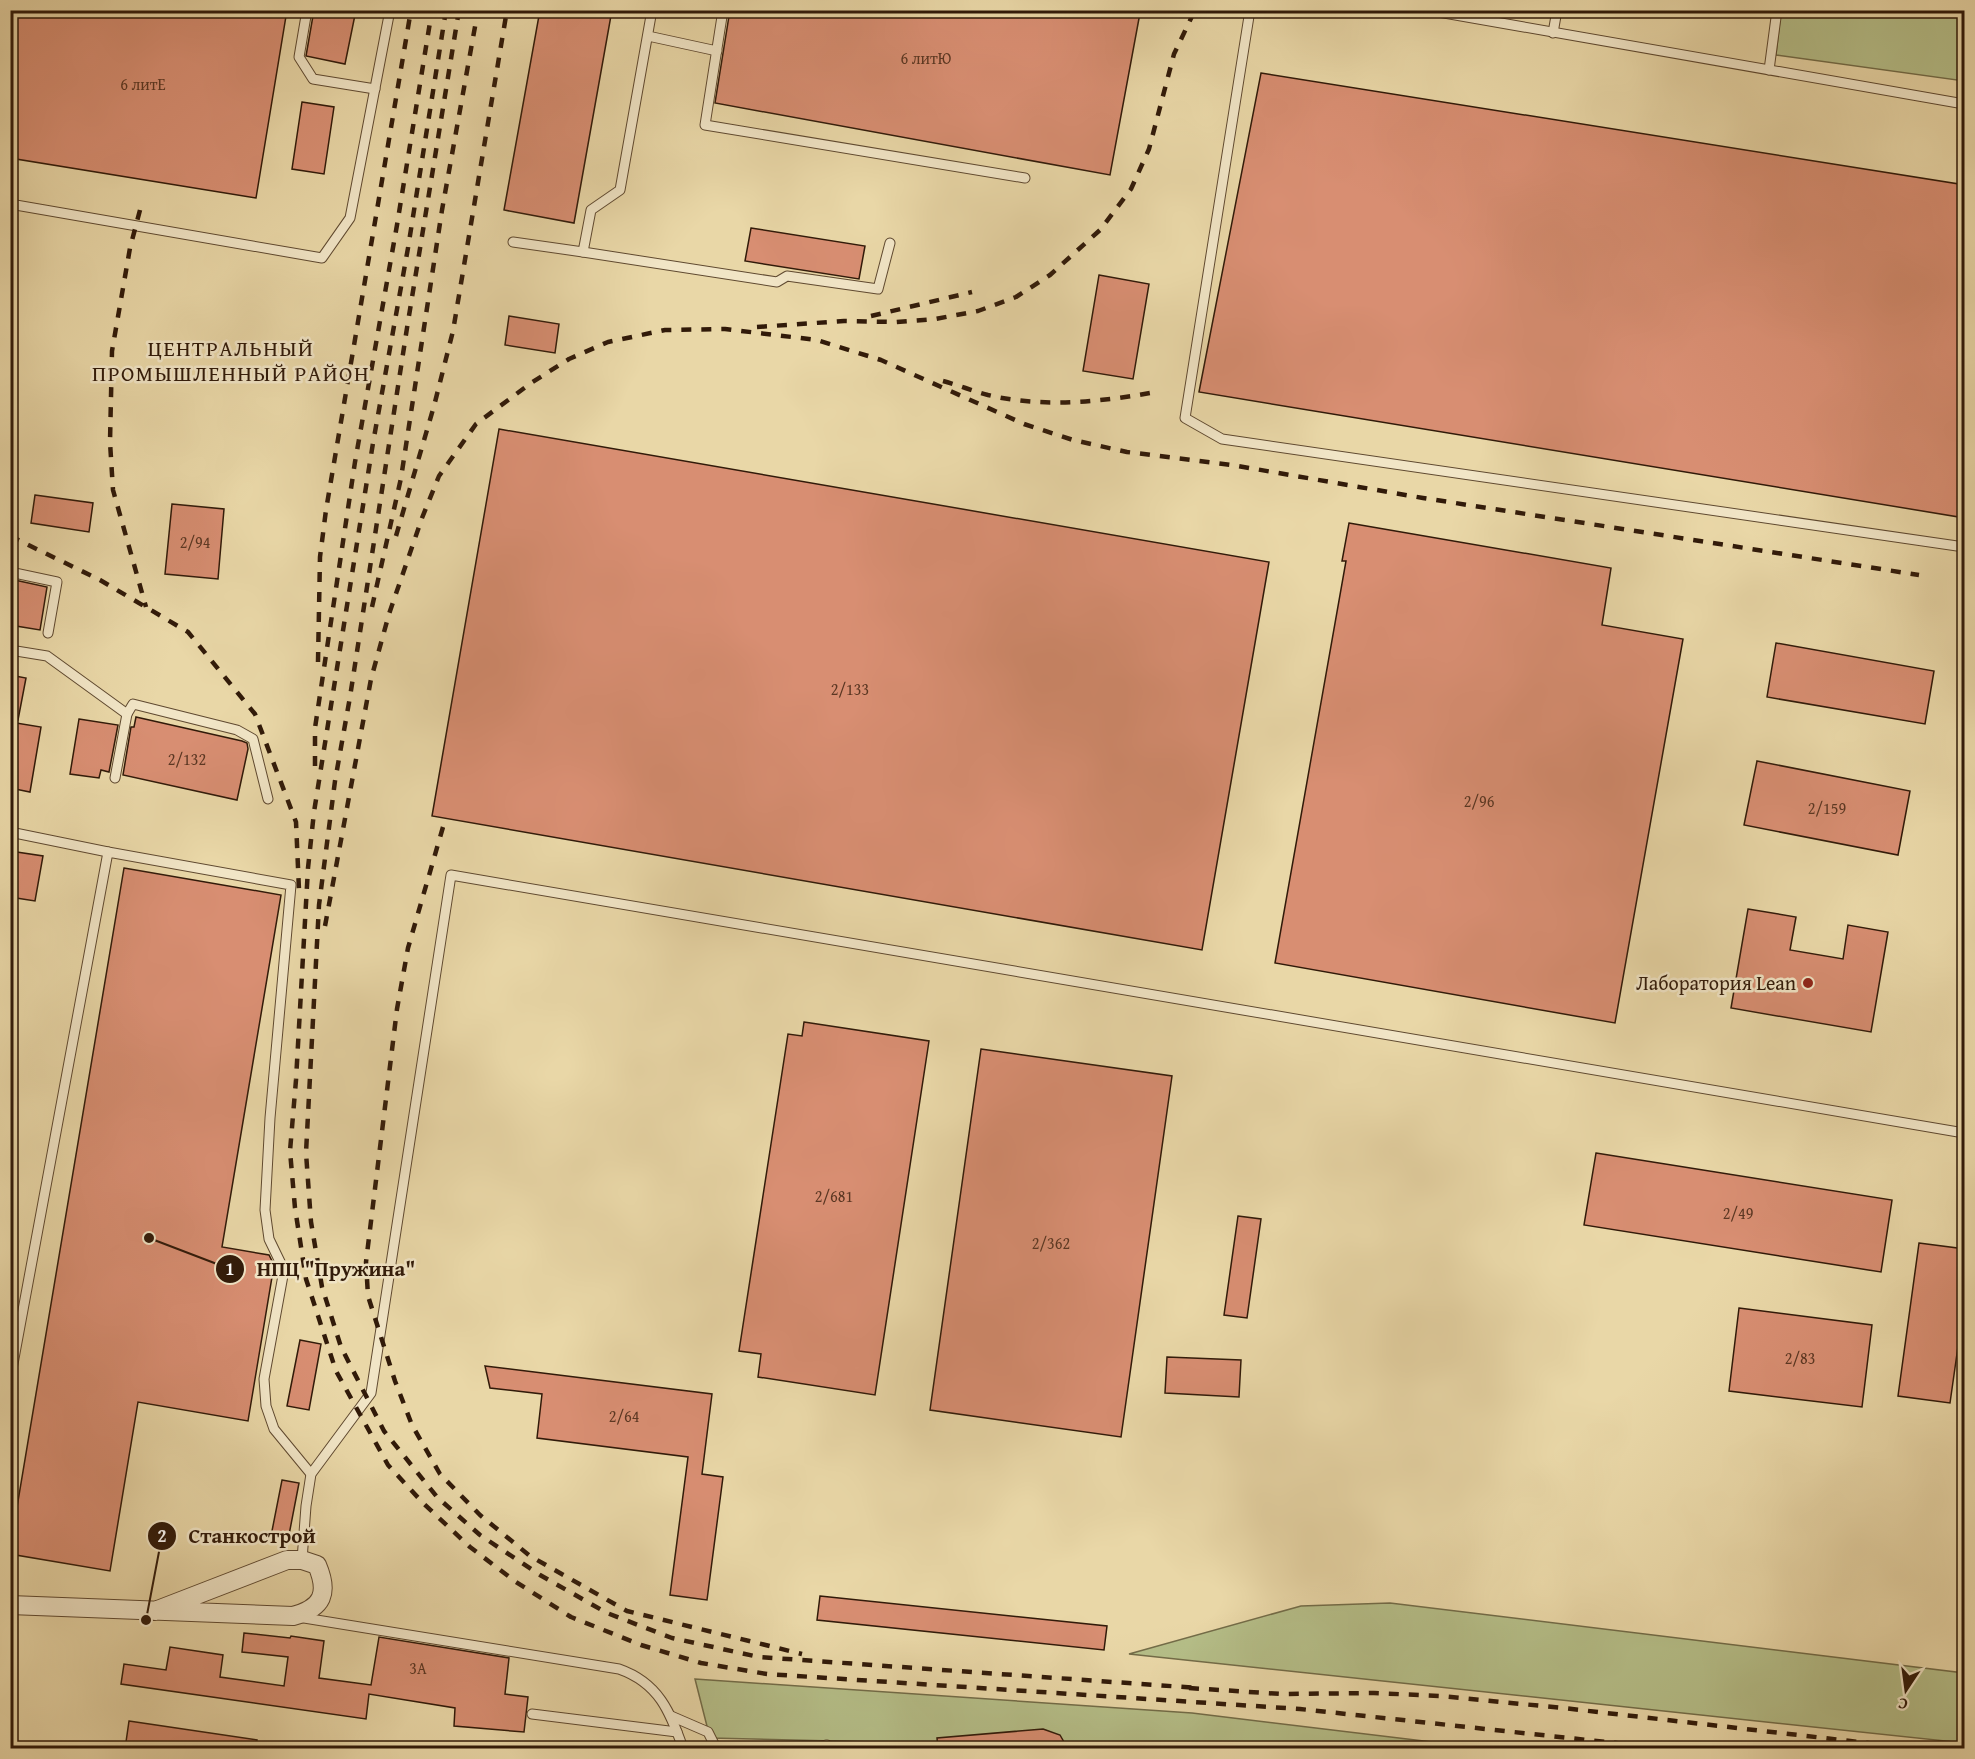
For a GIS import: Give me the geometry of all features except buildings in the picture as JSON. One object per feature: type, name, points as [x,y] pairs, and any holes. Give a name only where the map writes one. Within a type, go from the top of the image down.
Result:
[{"type":"street","points":[[10,1605],[154,1611],[293,1616],[306,1612],[320,1601],[324,1582],[317,1565],[302,1560],[287,1560],[154,1611]]},
{"type":"lane","points":[[307,10],[299,57],[313,79],[375,89]]},
{"type":"lane","points":[[10,204],[322,258],[350,218],[390,10]]},
{"type":"lane","points":[[583,252],[591,210],[620,190],[652,10]]},
{"type":"lane","points":[[723,10],[705,125],[1025,178]]},
{"type":"lane","points":[[1250,10],[1185,418],[1222,439],[1965,547]]},
{"type":"lane","points":[[1427,10],[1965,104]]},
{"type":"lane","points":[[1553,33],[1557,10]]},
{"type":"lane","points":[[1769,70],[1777,10]]},
{"type":"lane","points":[[648,36],[717,51]]},
{"type":"lane","points":[[513,242],[777,282],[787,276],[878,289],[890,243]]},
{"type":"lane","points":[[10,572],[57,582],[48,633]]},
{"type":"lane","points":[[10,650],[47,656],[127,714]]},
{"type":"lane","points":[[115,778],[127,714],[133,704],[237,730],[253,739],[268,799]]},
{"type":"lane","points":[[10,832],[291,885],[270,1118],[265,1210],[269,1239],[284,1270],[264,1379],[266,1406],[274,1429],[311,1474]]},
{"type":"lane","points":[[10,1380],[108,852]]},
{"type":"lane","points":[[302,1560],[311,1474],[371,1393],[451,875],[1965,1133]]},
{"type":"lane","points":[[293,1616],[620,1669],[640,1678],[657,1694],[671,1716],[683,1749]]},
{"type":"lane","points":[[532,1714],[677,1732]]},
{"type":"lane","points":[[671,1716],[708,1732],[716,1749]]},
{"type":"lane","points":[[813,1749],[826,1745],[829,1749]]},
{"type":"green space","points":[[1781,11],[1964,11],[1964,81],[1776,55]]},
{"type":"green space","points":[[1390,1603],[1964,1673],[1964,1743],[1129,1654],[1301,1606]]},
{"type":"green space","points":[[695,1679],[1192,1713],[1482,1748],[1182,1748],[1132,1743],[1052,1748],[710,1738]]},
{"type":"railway","points":[[318,662],[320,557],[326,510],[411,10]]},
{"type":"railway","points":[[315,766],[315,728],[355,462],[432,10]]},
{"type":"railway","points":[[446,10],[314,812],[308,868],[290,1151],[295,1208],[306,1279],[336,1371],[388,1465],[423,1503],[470,1547],[516,1582],[571,1617],[641,1645],[701,1663],[767,1674],[1300,1709],[1662,1748]]},
{"type":"railway","points":[[459,10],[335,781],[319,905],[306,1153],[311,1222],[322,1287],[341,1347],[384,1431],[437,1497],[480,1535],[540,1575],[607,1613],[672,1638],[759,1657],[1198,1688]]},
{"type":"railway","points":[[372,607],[401,478],[442,210],[478,10]]},
{"type":"railway","points":[[396,536],[453,331],[507,10]]},
{"type":"railway","points":[[757,327],[844,321],[896,322],[935,319],[978,311],[1016,297],[1050,275],[1100,230],[1131,189],[1149,149],[1174,54],[1195,10]]},
{"type":"railway","points":[[140,210],[130,248],[112,351],[110,442],[113,490],[146,607]]},
{"type":"railway","points":[[871,316],[972,292]]},
{"type":"railway","points":[[325,926],[371,679],[389,614],[439,476],[476,424],[531,383],[569,359],[608,342],[665,330],[725,329],[817,340],[881,360],[1024,424],[1073,440],[1127,452],[1232,465],[1423,498],[1919,575]]},
{"type":"railway","points":[[943,381],[988,395],[1029,401],[1093,401],[1155,392]]},
{"type":"railway","points":[[10,536],[100,580],[188,632],[255,714],[296,822],[299,890]]},
{"type":"railway","points":[[443,827],[408,948],[397,1009],[366,1262],[368,1296],[395,1381],[412,1425],[440,1474],[480,1515],[530,1556],[627,1611],[802,1654]]},
{"type":"railway","points":[[1189,1688],[1281,1694],[1374,1693],[1440,1696],[1911,1748]]},
{"type":"place","name":"Лаборатория Lean","points":[[1808,983]]},
{"type":"place","name":"НПЦ \"Пружина\"","points":[[149,1238]]},
{"type":"place","name":"Станкострой","points":[[146,1620]]},
{"type":"district","name":"ЦЕНТРАЛЬНЫЙ ПРОМЫШЛЕННЫЙ РАЙОН","points":[[231,360]]}]
